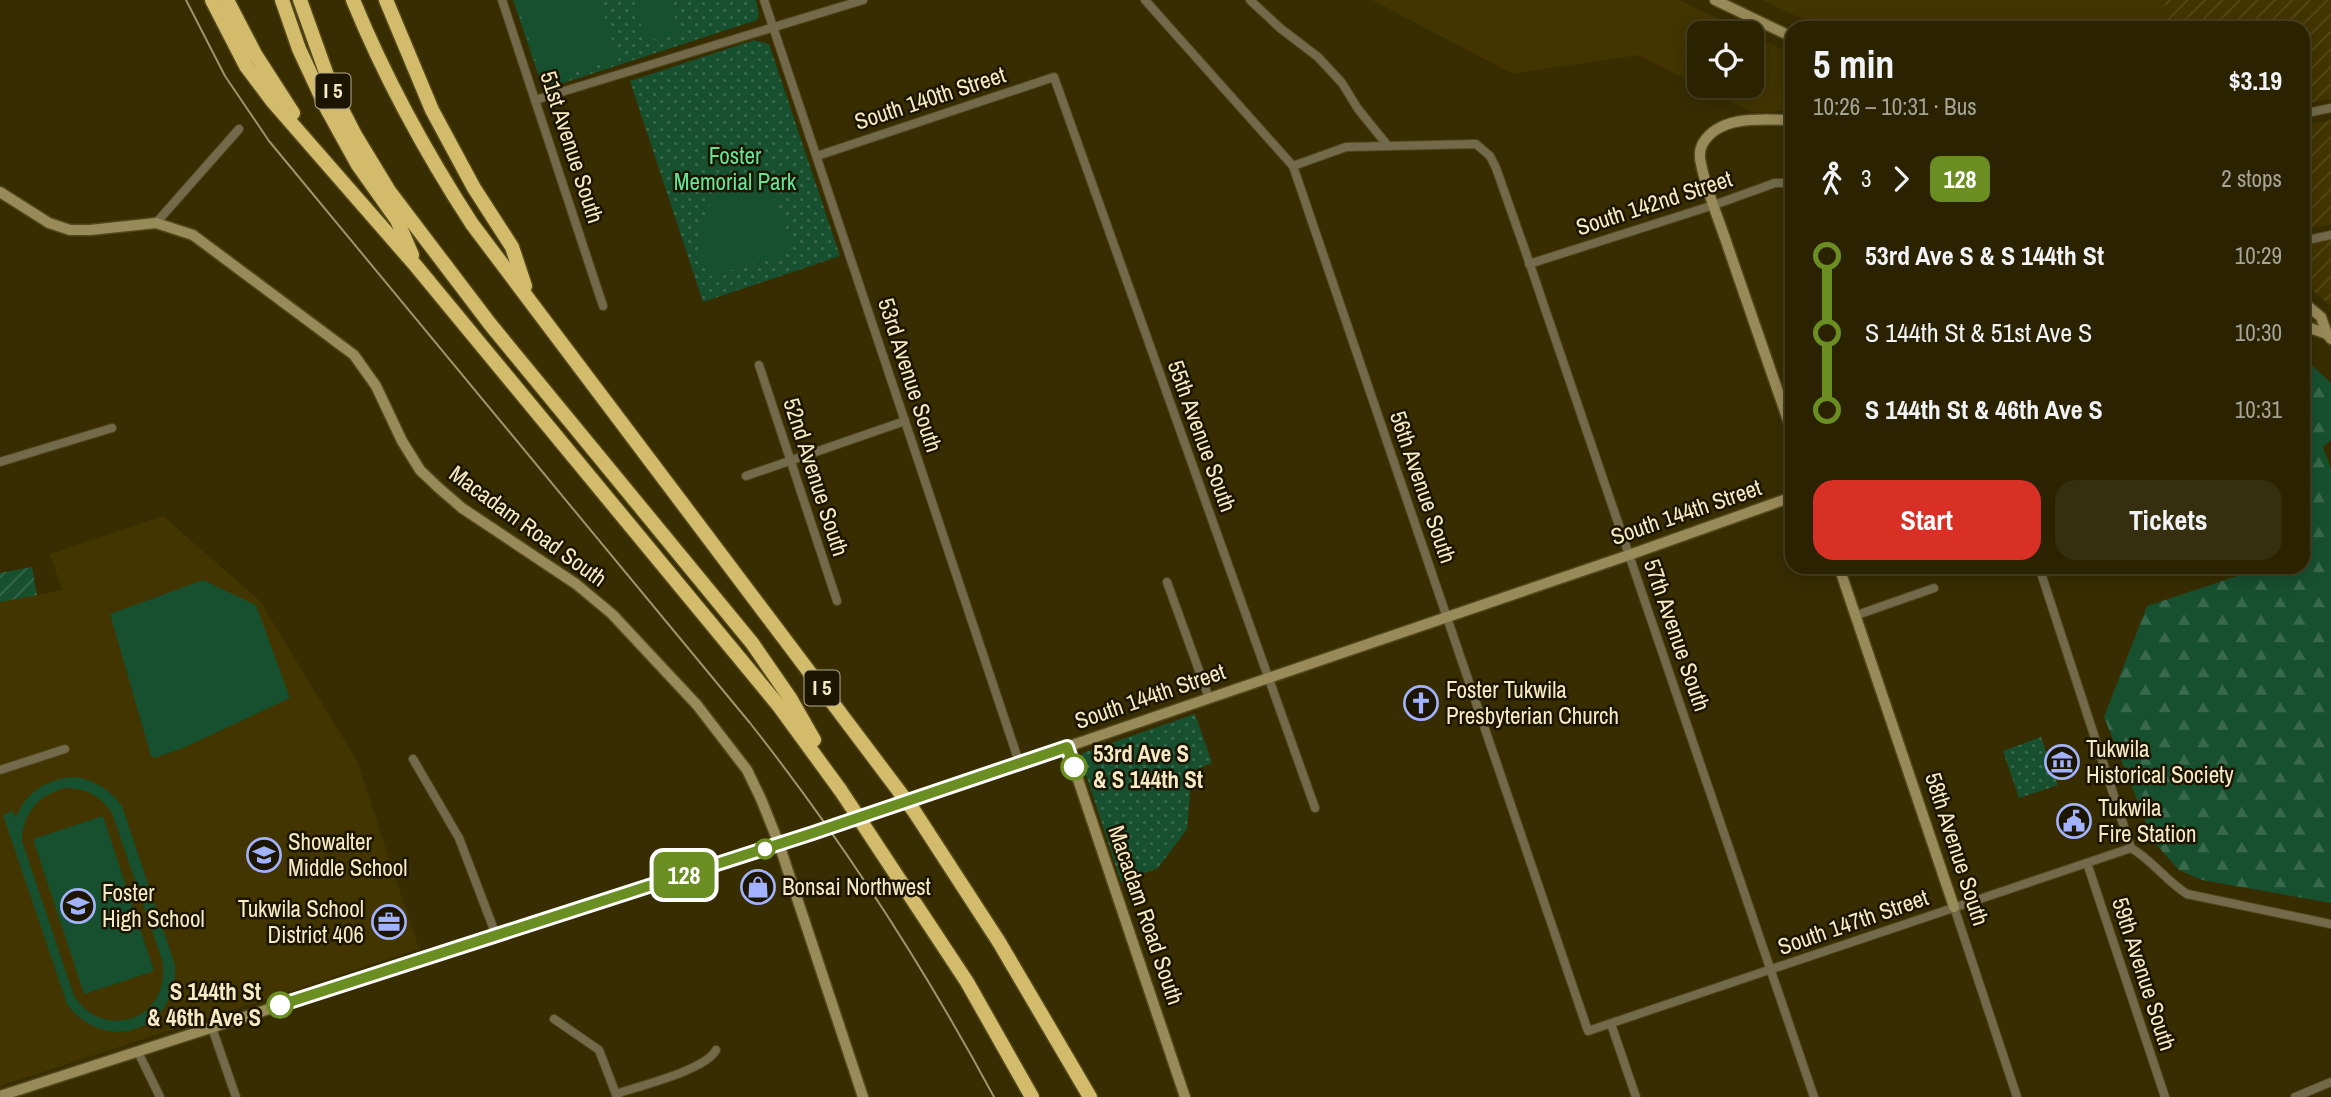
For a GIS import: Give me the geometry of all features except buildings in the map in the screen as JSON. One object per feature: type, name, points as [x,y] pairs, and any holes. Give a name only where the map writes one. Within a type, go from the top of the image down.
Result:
[{"type":"highway","points":[[212,0],[246,66],[273,102],[320,153]]},
{"type":"highway","name":"I 5","points":[[227,0],[255,54],[320,153],[740,656],[841,791],[967,982],[1032,1097]]},
{"type":"highway","points":[[282,0],[299,49],[326,107],[358,165],[397,220],[416,266]]},
{"type":"highway","name":"I 5","points":[[300,0],[333,92],[389,191],[490,324],[752,643],[790,698],[841,791]]},
{"type":"highway","name":"I 5","points":[[353,0],[371,42],[426,149],[472,224],[914,811],[999,942],[1090,1097]]},
{"type":"highway","points":[[386,0],[432,110],[474,188],[512,247],[529,297]]},
{"type":"street","name":"51st Avenue South","points":[[502,0],[603,306]]},
{"type":"street","name":"53rd Avenue South","points":[[764,0],[1019,762]]},
{"type":"street","points":[[535,100],[863,0]]},
{"type":"street","name":"56th Avenue South","points":[[1145,0],[1293,166],[1588,1031]]},
{"type":"street","points":[[1250,0],[1280,28],[1318,57],[1342,83],[1358,109],[1388,146]]},
{"type":"street","points":[[1715,0],[1785,34]]},
{"type":"street","name":"South 140th Street","points":[[817,156],[1054,77]]},
{"type":"street","name":"55th Avenue South","points":[[1054,77],[1315,808]]},
{"type":"street","points":[[2310,112],[2331,108]]},
{"type":"street","points":[[1785,120],[1734,122],[1714,131],[1701,147],[1700,164],[1785,412]]},
{"type":"street","points":[[156,223],[239,129]]},
{"type":"street","name":"57th Avenue South","points":[[1388,146],[1468,143],[1490,156],[1496,168],[1814,1097]]},
{"type":"street","points":[[1293,166],[1346,147],[1388,146]]},
{"type":"street","name":"South 142nd Street","points":[[1529,264],[1775,183],[1785,183]]},
{"type":"street","name":"Macadam Road South","points":[[0,192],[49,223],[70,230],[156,223],[193,235],[247,278],[354,355],[376,386],[402,442],[420,470],[462,509],[576,584],[612,614],[697,705],[747,769],[779,844]]},
{"type":"street","points":[[2310,240],[2331,235]]},
{"type":"street","points":[[2310,308],[2321,317],[2329,336]]},
{"type":"street","points":[[2310,328],[2329,336]]},
{"type":"street","name":"52nd Avenue South","points":[[759,365],[837,601]]},
{"type":"street","points":[[746,476],[905,421]]},
{"type":"street","points":[[0,462],[112,428]]},
{"type":"street","name":"South 144th Street","points":[[0,1096],[813,833],[1785,499]]},
{"type":"street","name":"58th Avenue South","points":[[1842,574],[2017,1097]]},
{"type":"street","points":[[2041,574],[2131,848],[2187,894],[2331,924]]},
{"type":"street","points":[[1167,582],[1209,698]]},
{"type":"street","points":[[1857,615],[1934,588]]},
{"type":"street","name":"Macadam Road South","points":[[1067,747],[1185,1097]]},
{"type":"street","points":[[0,771],[65,750]]},
{"type":"street","points":[[413,759],[459,838],[496,935]]},
{"type":"street","points":[[779,844],[863,1097]]},
{"type":"street","name":"South 147th Street","points":[[1588,1031],[2131,848]]},
{"type":"street","name":"59th Avenue South","points":[[2087,863],[2165,1097]]},
{"type":"street","points":[[554,1019],[599,1050],[617,1095],[699,1065],[712,1057],[716,1049]]},
{"type":"street","points":[[1611,1024],[1636,1097]]},
{"type":"street","points":[[212,1028],[236,1097]]},
{"type":"street","points":[[138,1052],[160,1097]]},
{"type":"street","points":[[2295,1097],[2331,1082]]},
{"type":"shaded area","points":[[1372,0],[1679,0],[1724,21],[1687,21],[1687,80],[1638,55],[1513,74]]},
{"type":"shaded area","points":[[1762,0],[2164,0],[2168,21],[1806,21]]},
{"type":"shaded area","points":[[2164,0],[2331,0],[2331,99],[2310,103],[2310,21],[2168,21]]},
{"type":"shaded area","points":[[1764,41],[1785,51],[1785,111],[1752,112],[1724,98],[1764,98]]},
{"type":"shaded area","points":[[2331,120],[2331,224],[2310,228],[2310,124]]},
{"type":"shaded area","points":[[2331,240],[2331,306],[2310,288],[2310,244]]},
{"type":"shaded area","name":"Showalter Middle School","points":[[163,516],[260,601],[357,761],[419,949],[0,1086],[0,602],[62,590],[50,554]]},
{"type":"green space","points":[[513,0],[756,0],[759,15],[757,20],[551,87],[544,86],[540,80]]},
{"type":"green space","points":[[516,0],[599,0],[618,58],[543,82]]},
{"type":"green space","points":[[622,0],[670,0],[679,32],[646,42],[634,1],[623,4]]},
{"type":"green space","name":"Foster Memorial Park","points":[[754,40],[769,44],[840,256],[703,302],[630,81]]},
{"type":"green space","points":[[764,170],[790,243],[786,252],[708,277],[701,239],[708,209],[716,197],[729,186]]},
{"type":"green space","points":[[2310,364],[2331,383],[2331,440],[2323,447],[2331,469],[2331,903],[2202,880],[2179,870],[2154,842],[2104,717],[2147,606],[2243,574],[2310,574]]},
{"type":"green space","points":[[32,567],[37,595],[0,602],[0,573]]},
{"type":"green space","points":[[203,580],[256,605],[290,698],[183,748],[154,758],[151,756],[110,614]]},
{"type":"green space","points":[[1195,714],[1212,763],[1192,771],[1187,829],[1158,868],[1121,882],[1080,756]]},
{"type":"green space","points":[[2041,737],[2058,785],[2019,798],[2003,751]]},
{"type":"green space","points":[[64,778],[89,780],[107,790],[122,806],[175,965],[173,987],[165,1006],[153,1020],[137,1028],[119,1032],[101,1029],[83,1020],[67,1004],[3,815],[13,811],[16,818],[31,794],[46,784]],"holes":[[[73,788],[98,798],[112,813],[162,960],[163,980],[157,996],[147,1009],[134,1017],[119,1021],[103,1019],[87,1011],[74,996],[22,841],[25,822],[34,806],[47,795]]]},
{"type":"green space","points":[[103,816],[154,971],[84,994],[33,839]]},
{"type":"tram line","points":[[186,0],[225,76],[269,141],[750,723],[784,768],[880,905],[939,999],[994,1097]]},
{"type":"bus line","name":"128","points":[[280,1005],[813,833],[1067,747],[1074,767]]},
{"type":"place","name":"Foster Tukwila Presbyterian Church","points":[[1421,703]]},
{"type":"place","name":"Tukwila Historical Society","points":[[2062,762]]},
{"type":"place","name":"53rd Ave S & S 144th St","points":[[1074,767]]},
{"type":"place","name":"Tukwila Fire Station","points":[[2074,821]]},
{"type":"place","name":"Showalter Middle School","points":[[264,855]]},
{"type":"place","name":"Bonsai Northwest","points":[[758,887]]},
{"type":"place","name":"Foster High School","points":[[78,906]]},
{"type":"place","name":"Tukwila School District 406","points":[[389,922]]},
{"type":"place","name":"S 144th St & 46th Ave S","points":[[280,1005]]}]
